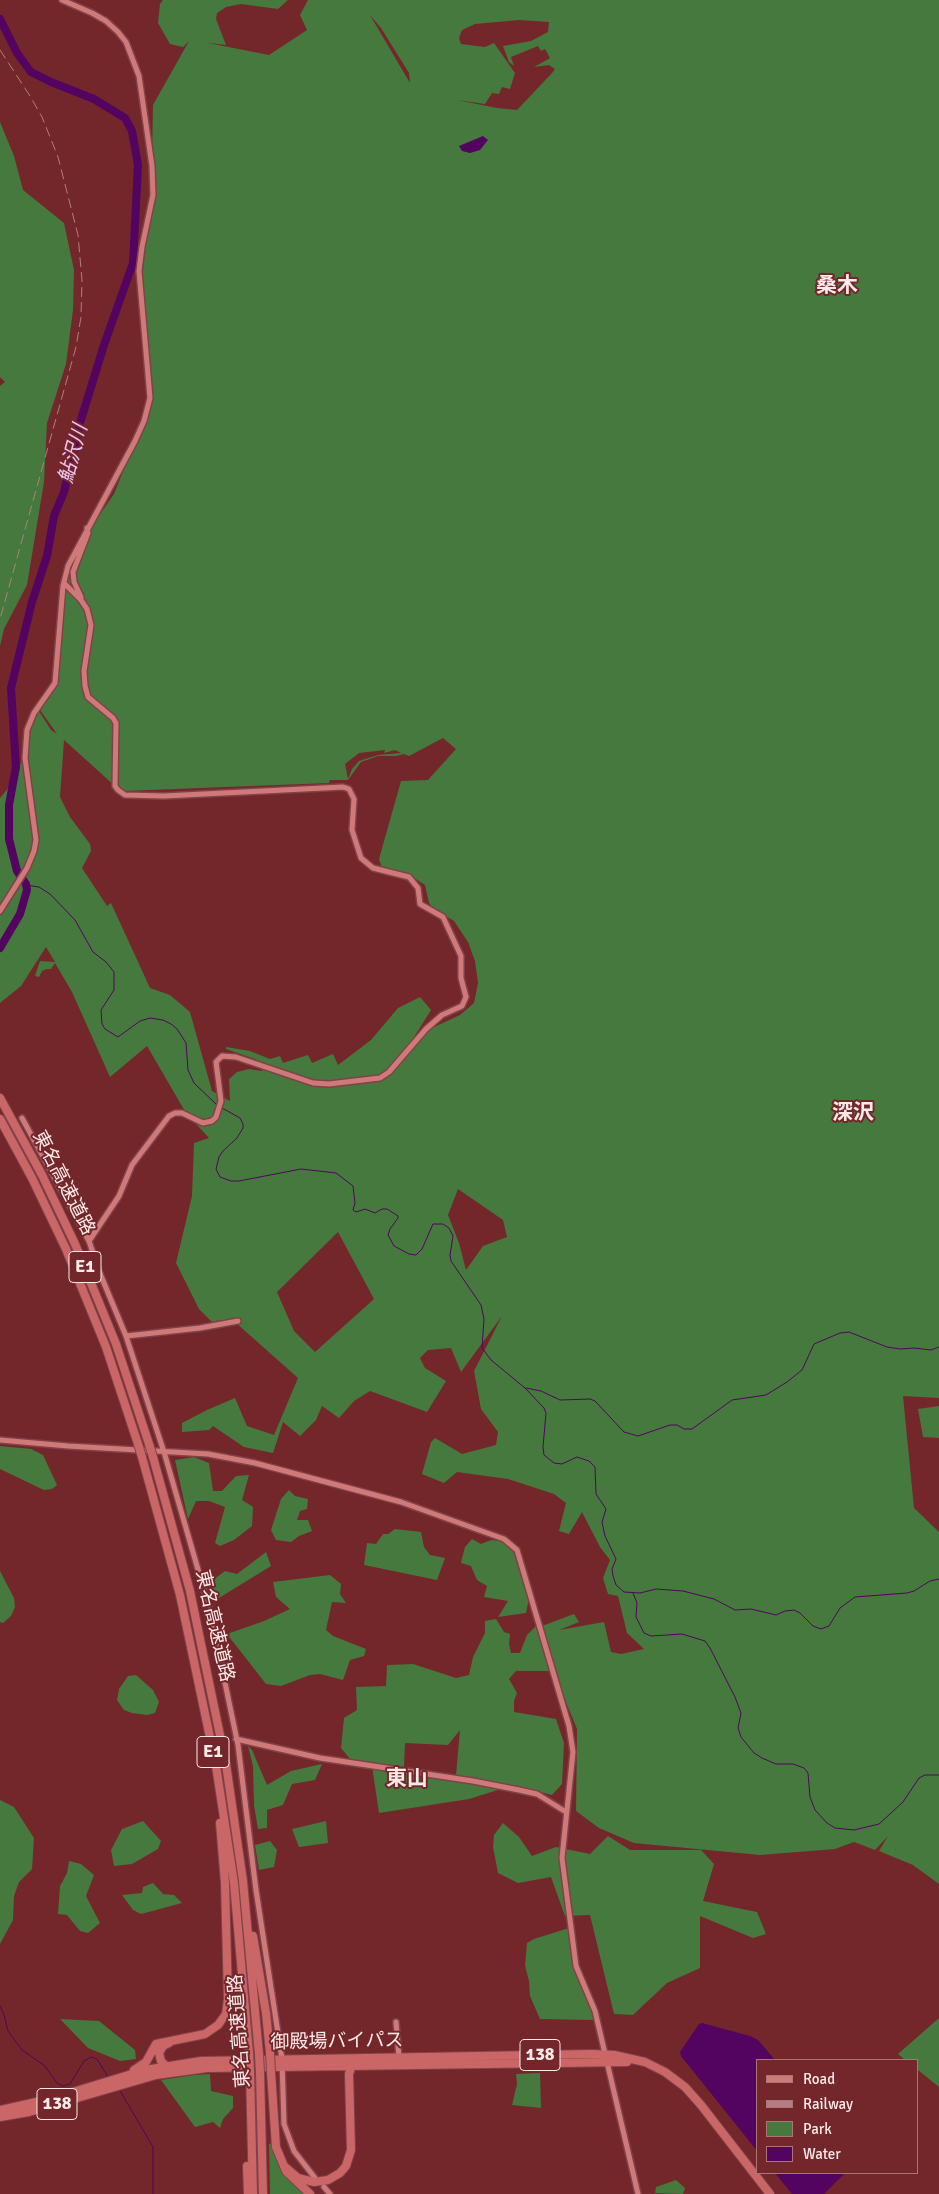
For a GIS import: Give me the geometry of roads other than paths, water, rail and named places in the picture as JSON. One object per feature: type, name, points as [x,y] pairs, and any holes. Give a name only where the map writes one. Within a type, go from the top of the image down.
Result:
[{"type":"highway","name":"東名高速道路","points":[[0,1098],[42,1175],[75,1244],[116,1344],[153,1457],[179,1548],[202,1643],[226,1764],[244,1881],[259,2054],[263,2194]]},
{"type":"highway","name":"東名高速道路","points":[[0,1119],[32,1178],[66,1249],[106,1347],[138,1444],[170,1552],[216,1766],[234,1883],[249,2054],[253,2194]]},
{"type":"highway","points":[[208,2068],[172,2069],[165,2066],[159,2056],[161,2048],[167,2043],[210,2031],[226,2014],[228,1999],[225,1883],[216,1766]]},
{"type":"highway","points":[[244,1881],[266,2013],[274,2140],[284,2166],[292,2178],[310,2194]]},
{"type":"highway","points":[[115,2083],[143,2064],[154,2046],[159,2042],[181,2039]]},
{"type":"highway","points":[[284,2166],[298,2178],[314,2182],[328,2180],[340,2173],[346,2166],[351,2150],[349,2074],[351,2065],[357,2058]]},
{"type":"highway","name":"御殿場バイパス","points":[[0,2110],[50,2100],[115,2083],[208,2068],[357,2058],[605,2058],[638,2064],[657,2070],[675,2080],[701,2105],[770,2194]]},
{"type":"highway","name":"御殿場バイパス","points":[[0,2117],[29,2112],[165,2066],[201,2061],[351,2065],[605,2058]]},
{"type":"highway","points":[[340,2065],[346,2068],[349,2074]]},
{"type":"highway","points":[[248,2194],[247,2116],[251,2106]]},
{"type":"street","points":[[0,910],[27,868],[36,840],[26,766],[27,730],[34,713],[55,683],[64,582],[68,566],[87,527],[135,441],[144,421],[150,398],[139,271],[153,186],[140,76],[126,42],[106,21],[62,0]]},
{"type":"street","points":[[87,527],[88,533],[73,572],[74,582],[91,625],[84,671],[85,686],[88,697],[113,718],[116,723],[115,786],[118,790],[125,795],[164,796],[343,787],[349,789],[354,799],[352,830],[361,858],[373,868],[403,874],[415,882],[418,888],[420,904],[443,917],[461,956],[461,978],[466,997],[464,1004],[442,1015],[426,1028],[385,1076],[376,1079],[329,1084],[313,1083],[226,1055],[216,1062],[220,1094],[215,1117],[207,1123],[182,1113],[168,1116],[132,1165],[119,1196],[89,1241]]},
{"type":"street","points":[[64,582],[83,602]]},
{"type":"street","points":[[22,1118],[89,1241],[99,1271],[126,1336],[164,1452],[210,1611],[236,1739],[282,2062],[283,2115],[287,2134],[299,2160],[315,2178]]},
{"type":"street","points":[[126,1336],[200,1328],[238,1320]]},
{"type":"street","points":[[0,1440],[208,1454],[246,1461],[411,1505],[504,1539],[512,1544],[520,1559],[569,1726],[573,1752],[562,1858],[576,1966],[595,2010],[638,2194]]},
{"type":"street","points":[[236,1739],[320,1758],[473,1781],[519,1790],[537,1794],[566,1812]]},
{"type":"street","points":[[396,2022],[399,2057]]},
{"type":"street","points":[[324,2187],[330,2194]]},
{"type":"water","points":[[483,136],[488,140],[480,150],[470,153],[462,151],[459,146]]},
{"type":"water","points":[[702,2023],[750,2036],[758,2040],[774,2059],[756,2059],[756,2150],[681,2056],[680,2052],[699,2024]]},
{"type":"water","points":[[776,2174],[844,2174],[824,2194],[792,2194]]},
{"type":"waterway","name":"鮎沢川","points":[[0,19],[17,53],[31,72],[94,99],[125,118],[132,131],[138,165],[133,263],[104,345],[80,423],[64,492],[54,516],[47,556],[32,602],[11,688],[16,767],[9,805],[9,839],[17,871],[26,884],[27,890],[20,914],[0,948]]},
{"type":"waterway","points":[[26,885],[39,887],[50,894],[75,920],[93,952],[106,962],[114,972],[114,990],[101,1010],[102,1024],[105,1029],[118,1037],[140,1021],[150,1018],[163,1020],[171,1024],[177,1029],[186,1043],[188,1070],[194,1083],[218,1106]]},
{"type":"waterway","points":[[222,1108],[240,1118],[243,1128],[237,1138],[219,1157],[216,1169],[220,1177],[231,1181],[239,1181],[301,1169],[336,1173],[353,1186],[355,1203],[353,1210],[356,1212],[365,1209],[375,1213],[382,1209],[387,1209],[398,1216],[388,1235],[394,1246],[409,1254],[416,1255],[422,1249],[433,1224],[443,1224],[449,1228],[453,1236],[451,1261],[481,1305],[484,1319],[482,1348],[491,1360],[525,1388],[544,1408],[546,1413],[544,1455],[554,1463],[562,1464],[577,1457],[589,1461],[595,1467],[596,1494],[606,1509],[602,1522],[605,1536],[616,1559],[612,1569],[613,1576],[616,1585],[624,1592],[640,1593],[656,1589],[683,1591],[714,1599],[735,1610],[751,1609],[776,1615],[794,1610],[800,1613],[813,1626],[821,1629],[829,1626],[840,1608],[855,1597],[907,1593],[930,1581],[939,1579]]},
{"type":"waterway","points":[[526,1388],[541,1391],[560,1400],[590,1399],[595,1401],[624,1432],[638,1436],[670,1425],[692,1429],[732,1400],[766,1395],[802,1370],[814,1344],[840,1333],[849,1332],[887,1347],[900,1349],[931,1350],[939,1347]]},
{"type":"waterway","points":[[633,1593],[637,1603],[636,1617],[644,1633],[651,1636],[682,1634],[705,1641],[735,1697],[741,1713],[738,1728],[741,1737],[754,1753],[762,1758],[776,1764],[793,1764],[804,1768],[808,1773],[810,1797],[815,1810],[827,1823],[835,1828],[854,1830],[879,1824],[903,1802],[919,1778],[925,1775],[939,1775]]},
{"type":"waterway","points":[[0,2006],[8,2031],[22,2050],[45,2066],[57,2083],[63,2086],[70,2084],[84,2061],[91,2057],[97,2059],[108,2077]]},
{"type":"waterway","points":[[119,2089],[153,2147],[153,2194]]},
{"type":"railway","points":[[0,50],[42,117],[58,157],[78,235],[82,280],[81,317],[76,347],[0,619]]},
{"type":"district","name":"桑木","points":[[837,286]]},
{"type":"district","name":"深沢","points":[[853,1113]]},
{"type":"district","name":"東山","points":[[407,1779]]}]
